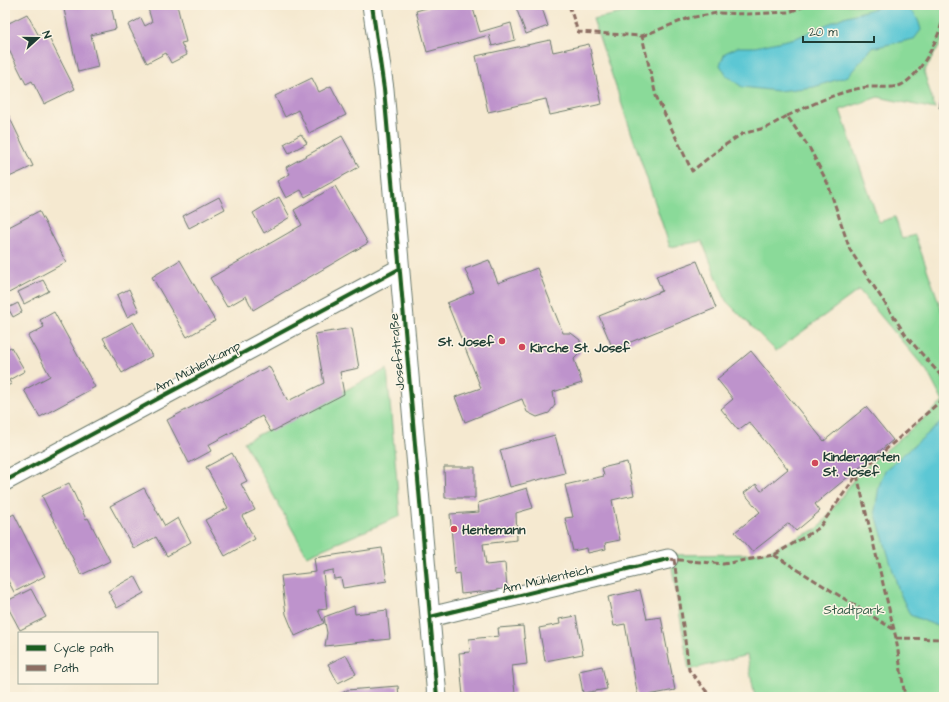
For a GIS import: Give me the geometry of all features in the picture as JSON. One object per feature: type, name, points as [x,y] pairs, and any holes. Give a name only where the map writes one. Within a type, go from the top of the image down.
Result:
[{"type":"street","name":"Josefstraße","points":[[372,5],[384,89],[437,697]]},
{"type":"street","name":"Am Mühlenkamp","points":[[5,481],[399,269]]},
{"type":"street","name":"Am Mühlenteich","points":[[430,616],[668,559]]},
{"type":"green space","name":"Stadtpark","points":[[662,5],[944,5],[944,37],[924,72],[935,109],[878,97],[840,110],[879,222],[895,217],[902,239],[915,235],[944,317],[944,697],[755,697],[747,655],[689,670],[670,555],[750,554],[770,550],[819,528],[857,475],[943,402],[927,371],[859,290],[776,351],[726,301],[702,241],[670,247],[593,19]]},
{"type":"green space","points":[[387,369],[400,516],[307,556],[244,442]]},
{"type":"water","points":[[887,5],[910,10],[916,17],[921,30],[914,39],[872,48],[848,76],[814,87],[778,91],[742,87],[726,75],[720,65],[725,53],[738,47],[755,47],[796,38],[844,17]]},
{"type":"water","points":[[944,420],[944,627],[937,626],[910,615],[899,591],[875,511],[879,486],[885,470]]},
{"type":"building","points":[[63,5],[111,5],[116,29],[91,35],[98,67],[78,72]]},
{"type":"building","points":[[147,5],[177,5],[186,42],[181,43],[187,55],[171,63],[166,53],[147,63],[128,25],[141,18],[145,26],[152,22]]},
{"type":"building","points":[[437,5],[472,5],[480,32],[511,23],[515,40],[492,46],[489,35],[427,52],[416,11]]},
{"type":"building","points":[[515,5],[541,5],[548,26],[526,34]]},
{"type":"building","points":[[27,14],[39,36],[46,32],[75,89],[44,104],[32,81],[26,84],[5,42],[5,25]]},
{"type":"building","points":[[550,40],[553,52],[589,44],[602,104],[550,115],[546,99],[488,112],[476,56]]},
{"type":"building","points":[[312,78],[319,92],[331,86],[346,115],[309,133],[298,110],[285,117],[275,96]]},
{"type":"building","points":[[944,88],[944,109],[939,108]]},
{"type":"building","points":[[5,108],[33,166],[5,179]]},
{"type":"building","points":[[301,134],[307,143],[289,153],[284,144]]},
{"type":"building","points":[[342,136],[359,167],[305,197],[301,190],[286,198],[277,181],[290,174],[286,167]]},
{"type":"building","points":[[335,186],[368,243],[253,310],[246,296],[227,307],[210,278],[302,225],[294,210]]},
{"type":"building","points":[[219,197],[225,209],[189,228],[183,216]]},
{"type":"building","points":[[279,197],[290,217],[264,233],[253,213]]},
{"type":"building","points":[[39,211],[66,262],[5,295],[5,229]]},
{"type":"building","points":[[180,260],[215,321],[187,337],[152,277]]},
{"type":"building","name":"Kirche St. Josef","points":[[489,260],[498,283],[537,268],[563,333],[571,333],[580,340],[580,353],[574,359],[582,383],[553,392],[555,405],[549,413],[537,417],[527,412],[522,399],[465,422],[455,397],[481,388],[447,303],[474,292],[465,269]]},
{"type":"building","points":[[697,261],[716,308],[613,349],[599,316],[662,291],[656,276]]},
{"type":"building","points":[[43,280],[49,291],[24,304],[18,292]]},
{"type":"building","points":[[129,289],[139,311],[127,317],[117,295]]},
{"type":"building","points":[[18,303],[22,312],[13,317],[8,308]]},
{"type":"building","points":[[54,312],[95,387],[40,417],[24,390],[50,376],[28,336],[44,327],[40,320]]},
{"type":"building","points":[[133,322],[152,356],[122,373],[103,338]]},
{"type":"building","points":[[352,328],[359,368],[340,372],[344,394],[271,432],[262,416],[208,445],[211,451],[189,463],[167,420],[269,366],[288,401],[324,383],[315,334]]},
{"type":"building","points":[[11,347],[25,371],[9,380],[11,384],[5,387],[5,350]]},
{"type":"building","points":[[751,351],[824,441],[866,407],[893,440],[815,504],[820,511],[796,531],[789,523],[752,552],[735,532],[760,512],[744,493],[756,484],[761,491],[788,469],[749,422],[738,430],[721,409],[733,399],[717,379]]},
{"type":"building","points":[[555,435],[565,473],[510,487],[500,450]]},
{"type":"building","points":[[232,453],[247,481],[241,484],[255,510],[242,516],[255,539],[225,556],[205,520],[228,508],[206,467]]},
{"type":"building","points":[[627,462],[634,495],[612,500],[620,540],[605,543],[606,549],[588,553],[587,548],[573,551],[565,518],[573,517],[565,485],[604,476],[602,468]]},
{"type":"building","points":[[444,467],[475,467],[475,498],[445,498]]},
{"type":"building","points":[[69,483],[86,519],[88,518],[110,561],[81,575],[42,496]]},
{"type":"building","points":[[144,488],[165,526],[178,518],[191,542],[167,556],[156,537],[134,549],[110,506]]},
{"type":"building","points":[[527,488],[533,508],[516,513],[517,540],[483,544],[486,565],[505,563],[507,589],[461,594],[459,573],[455,574],[450,514],[479,512],[478,503]]},
{"type":"building","points":[[14,514],[45,576],[14,592],[5,575],[5,519]]},
{"type":"building","points":[[382,548],[387,581],[343,588],[341,578],[334,579],[333,570],[323,572],[327,609],[318,610],[324,623],[295,636],[286,614],[281,576],[316,572],[314,558]]},
{"type":"building","points":[[135,576],[144,593],[117,608],[108,591]]},
{"type":"building","points":[[31,589],[46,617],[20,630],[5,602]]},
{"type":"building","points":[[640,590],[647,619],[661,617],[675,690],[638,697],[625,624],[614,626],[608,597]]},
{"type":"building","points":[[354,606],[355,614],[387,610],[390,639],[325,646],[327,633],[324,617]]},
{"type":"building","points":[[576,616],[583,654],[545,661],[539,628],[560,624],[559,619]]},
{"type":"building","points":[[523,626],[527,664],[512,666],[515,693],[491,697],[477,697],[476,695],[463,696],[459,653],[470,652],[469,639],[499,636],[498,628]]},
{"type":"building","points":[[346,655],[356,674],[338,683],[328,664]]},
{"type":"building","points":[[602,666],[607,689],[583,693],[579,671]]},
{"type":"building","points":[[398,686],[399,697],[336,697],[347,690]]},
{"type":"marked path","points":[[569,5],[578,32],[642,36],[656,96],[692,171],[722,147],[742,134],[768,127],[787,116],[810,149],[828,184],[850,250],[907,337],[944,379]]},
{"type":"marked path","points":[[642,36],[689,18],[717,13],[749,14],[789,12],[808,5]]},
{"type":"marked path","points":[[787,116],[823,100],[851,90],[866,87],[896,86],[909,80],[923,64],[935,42],[944,13]]},
{"type":"marked path","points":[[668,559],[723,564],[774,555],[819,528],[857,475],[944,398]]},
{"type":"marked path","points":[[857,475],[896,638],[905,697]]},
{"type":"marked path","points":[[774,555],[893,629]]},
{"type":"marked path","points":[[674,559],[689,670],[711,697]]},
{"type":"marked path","points":[[896,638],[944,639]]},
{"type":"cycle path","points":[[372,5],[384,89],[437,697]]},
{"type":"cycle path","points":[[5,481],[399,269]]},
{"type":"cycle path","points":[[430,617],[668,559]]},
{"type":"place","name":"St. Josef","points":[[502,341]]},
{"type":"place","name":"Kirche St. Josef","points":[[522,347]]},
{"type":"place","name":"Kindergarten St. Josef","points":[[815,463]]},
{"type":"place","name":"Hentemann","points":[[454,529]]}]
